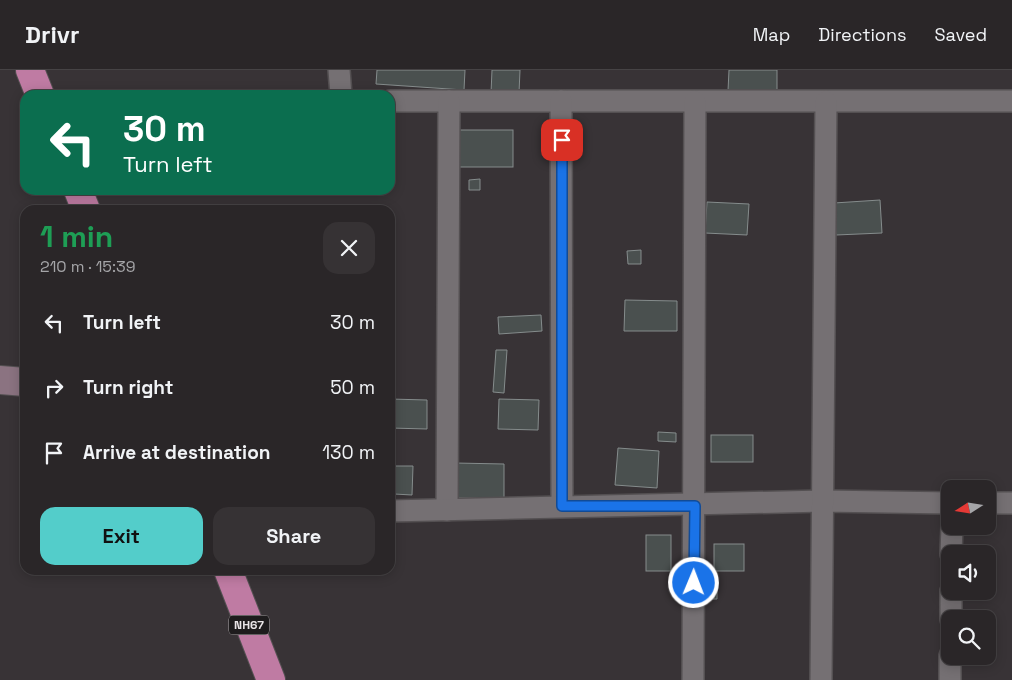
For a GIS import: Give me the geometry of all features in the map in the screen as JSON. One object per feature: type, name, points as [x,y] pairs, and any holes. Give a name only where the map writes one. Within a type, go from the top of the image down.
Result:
[{"type":"highway","points":[[30,70],[38,90]]},
{"type":"highway","name":"NH67","points":[[230,575],[271,680]]},
{"type":"street","points":[[339,70],[341,90]]},
{"type":"street","points":[[395,101],[1012,101]]},
{"type":"street","points":[[447,510],[449,101]]},
{"type":"street","points":[[562,101],[562,506]]},
{"type":"street","points":[[693,680],[695,102]]},
{"type":"street","points":[[821,680],[826,102]]},
{"type":"street","points":[[0,380],[20,382]]},
{"type":"street","points":[[395,511],[562,506],[695,506],[823,501],[941,503]]},
{"type":"street","points":[[996,503],[1012,503]]},
{"type":"street","points":[[950,665],[950,680]]},
{"type":"building","points":[[377,70],[465,70],[464,90],[376,84]]},
{"type":"building","points":[[492,70],[520,70],[519,93],[491,93]]},
{"type":"building","points":[[729,70],[777,70],[777,92],[728,91]]},
{"type":"building","points":[[458,130],[513,130],[513,167],[458,167]]},
{"type":"building","points":[[480,179],[480,190],[469,190],[469,180]]},
{"type":"building","points":[[880,200],[882,233],[836,235],[834,203]]},
{"type":"building","points":[[707,202],[749,204],[747,235],[705,233]]},
{"type":"building","points":[[641,250],[641,264],[628,264],[627,251]]},
{"type":"building","points":[[625,300],[677,301],[677,331],[624,331]]},
{"type":"building","points":[[541,315],[542,331],[499,334],[498,317]]},
{"type":"building","points":[[496,350],[507,350],[504,393],[493,392]]},
{"type":"building","points":[[395,399],[427,400],[427,429],[395,428]]},
{"type":"building","points":[[499,399],[539,400],[538,430],[498,429]]},
{"type":"building","points":[[658,432],[676,433],[676,442],[658,441]]},
{"type":"building","points":[[711,435],[753,435],[753,462],[711,462]]},
{"type":"building","points":[[618,448],[659,451],[657,488],[615,485]]},
{"type":"building","points":[[455,463],[504,464],[504,498],[455,498]]},
{"type":"building","points":[[395,466],[413,466],[412,495],[395,494]]},
{"type":"building","points":[[646,535],[671,535],[671,571],[646,571]]},
{"type":"building","points":[[714,544],[744,544],[744,571],[714,571]]},
{"type":"building","points":[[706,588],[717,588],[717,599],[707,599]]},
{"type":"route","points":[[562,140],[562,506],[695,506],[694,583]]}]
